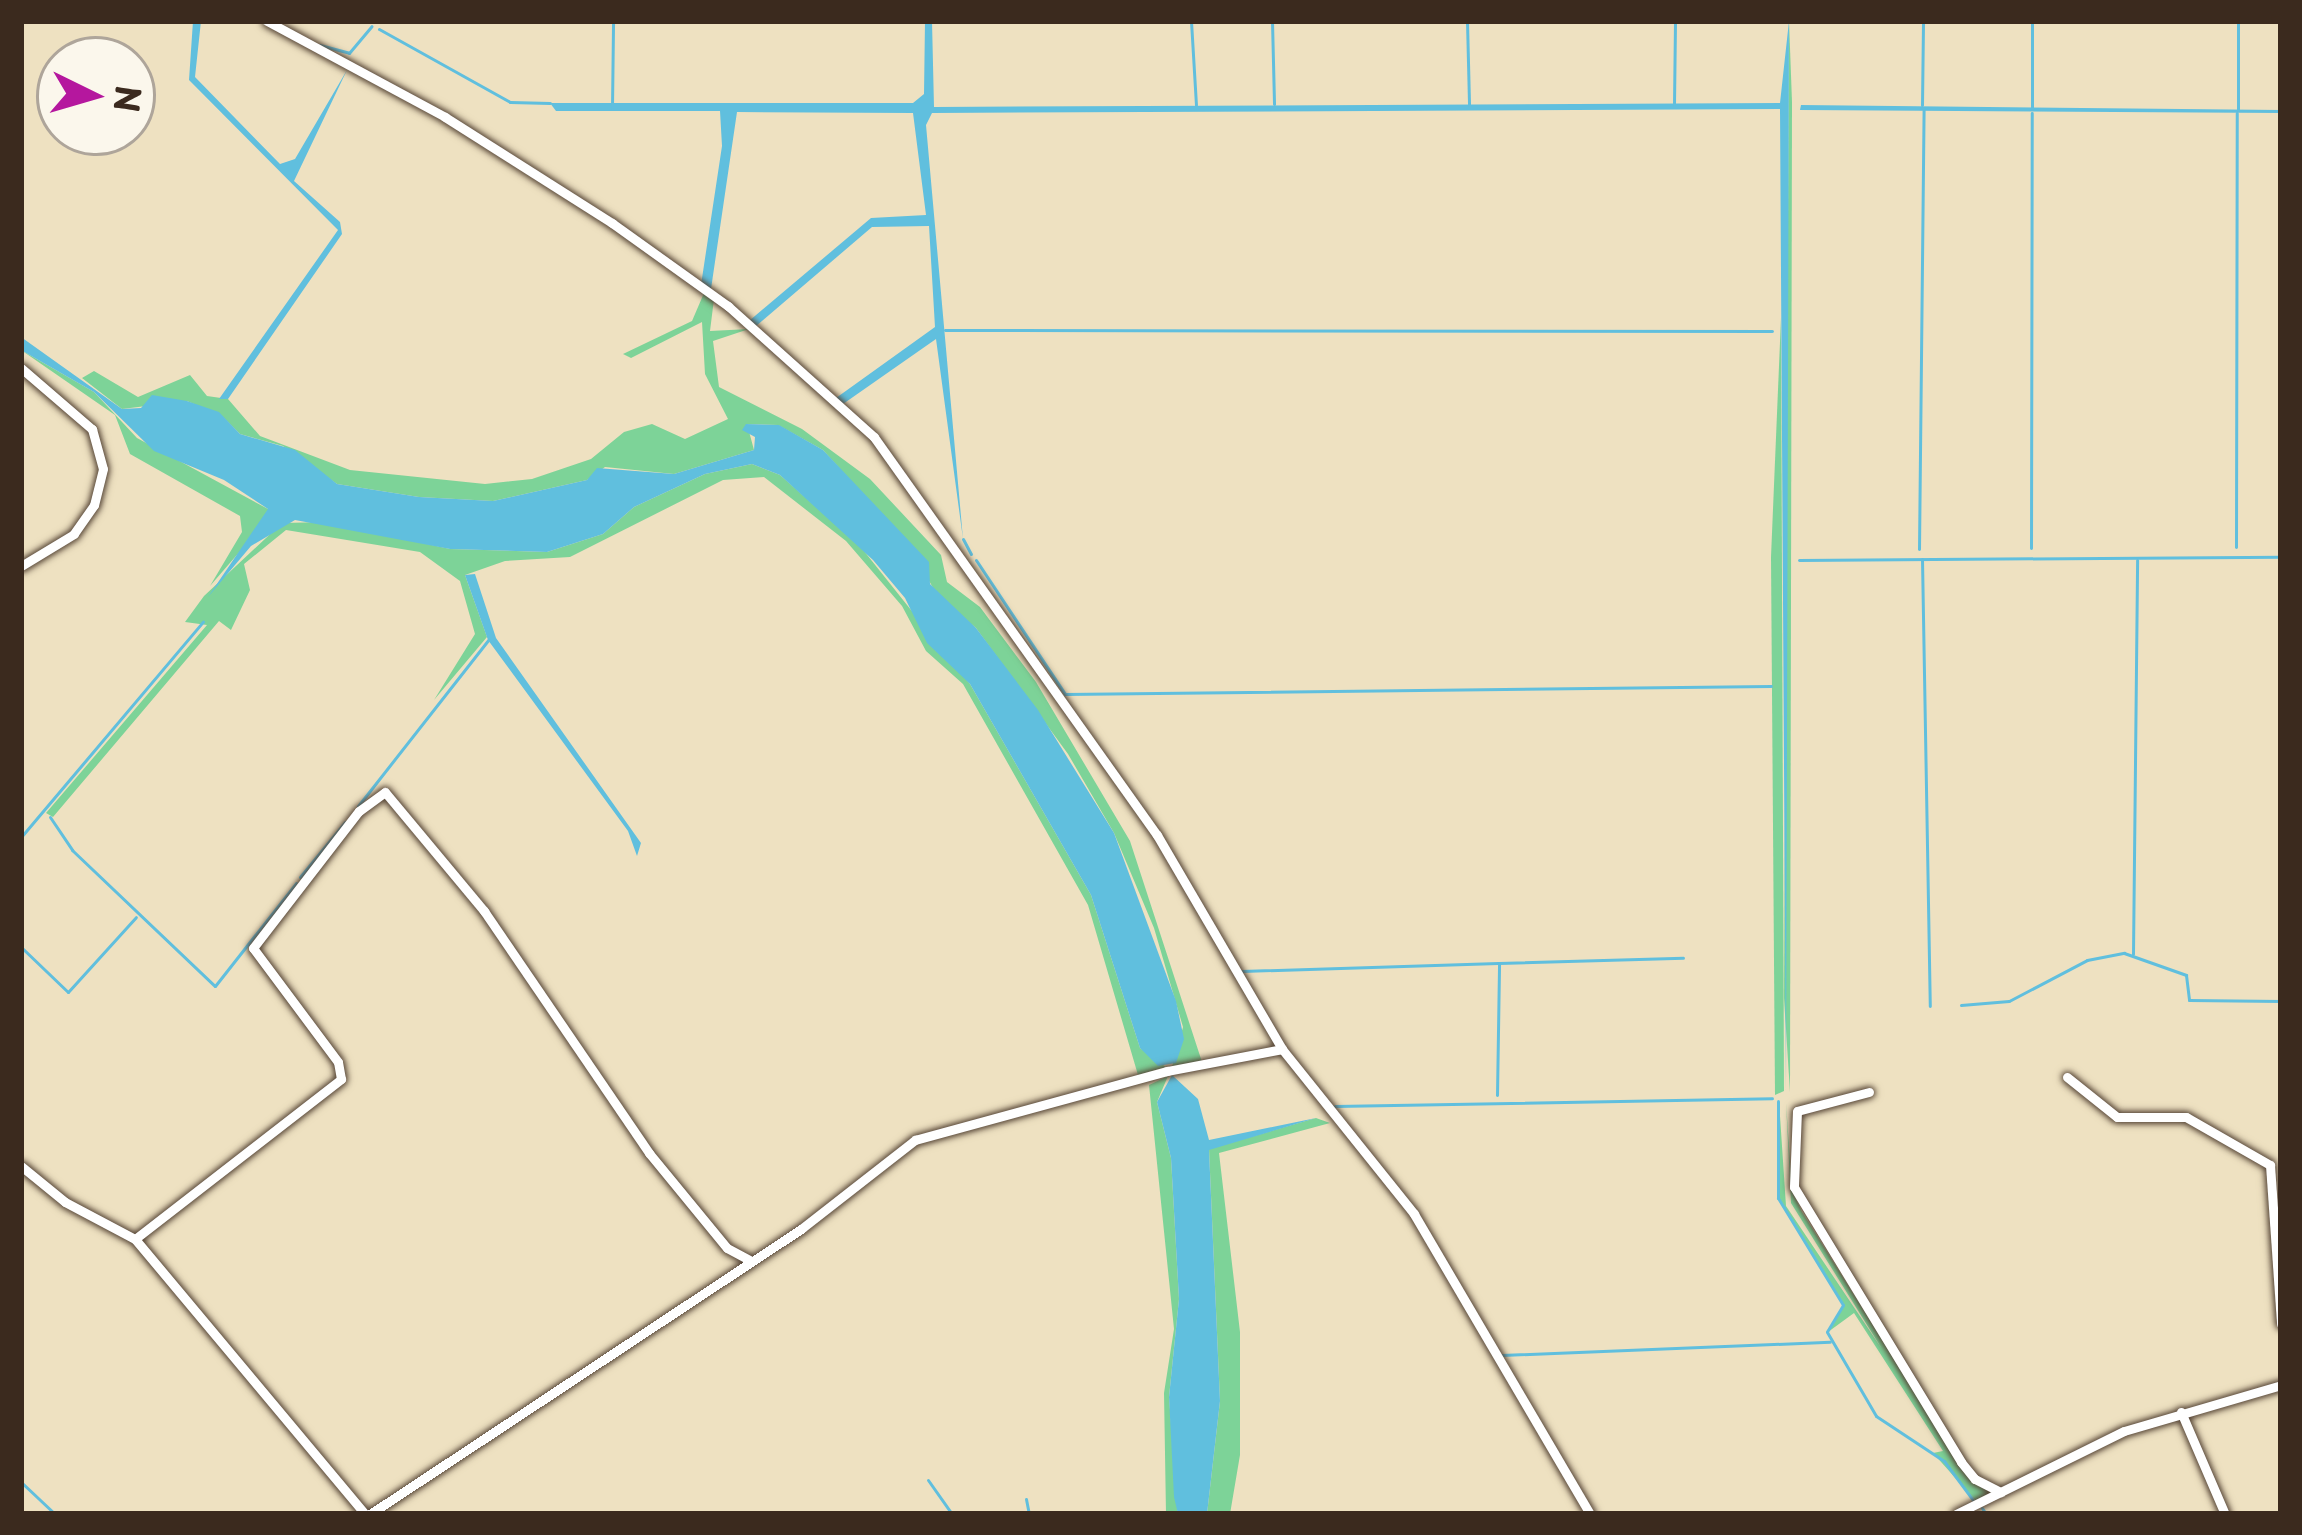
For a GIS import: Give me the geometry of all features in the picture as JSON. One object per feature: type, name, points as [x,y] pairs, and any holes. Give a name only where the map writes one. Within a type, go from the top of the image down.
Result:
[{"type":"street","points":[[267,21],[445,117],[612,223],[728,306],[874,437],[1156,835],[1282,1049],[1414,1214],[1590,1514]]},
{"type":"street","points":[[21,368],[86,421],[103,470],[94,505],[74,534],[21,566]]},
{"type":"street","points":[[136,1239],[341,1079],[338,1063],[253,948],[359,811],[386,792],[484,910],[649,1153],[727,1248],[751,1261]]},
{"type":"street","points":[[21,1166],[65,1202],[136,1239],[368,1514],[751,1261],[928,1133],[1282,1049]]},
{"type":"street","points":[[2067,1077],[2117,1117],[2186,1117],[2270,1165],[2281,1324]]},
{"type":"street","points":[[1869,1092],[1797,1112],[1794,1186],[1961,1462],[1975,1480],[2002,1492]]},
{"type":"street","points":[[1955,1514],[2124,1431],[2281,1385]]},
{"type":"street","points":[[2181,1412],[2225,1514]]},
{"type":"green space","points":[[1789,21],[1792,102],[1790,1092],[1784,998]]},
{"type":"green space","points":[[704,293],[714,299],[710,331],[749,329],[713,341],[719,387],[802,429],[870,479],[941,555],[947,582],[980,607],[1036,682],[1130,841],[1202,1062],[1172,1067],[1183,1027],[1154,928],[1114,833],[1068,754],[976,628],[937,595],[909,545],[823,450],[778,425],[747,424],[754,450],[674,474],[605,467],[587,480],[493,501],[419,497],[337,484],[283,446],[240,434],[222,416],[187,401],[122,409],[82,378],[94,371],[138,397],[190,375],[207,396],[228,399],[260,436],[350,470],[485,484],[532,479],[591,459],[624,432],[652,424],[685,439],[728,419],[705,374],[702,322],[631,358],[623,354],[692,321]]},
{"type":"green space","points":[[1781,318],[1784,1091],[1775,1095],[1771,557]]},
{"type":"green space","points":[[21,350],[94,392],[137,438],[268,509],[268,519],[210,586],[242,532],[240,516],[130,454],[115,415]]},
{"type":"green space","points":[[752,464],[780,475],[860,546],[970,684],[1091,895],[1140,1048],[1166,1067],[1138,1075],[1088,905],[963,684],[926,651],[902,606],[846,541],[764,477],[723,480],[570,557],[505,561],[465,575],[487,637],[434,700],[475,634],[460,581],[420,552],[286,530],[244,564],[250,590],[231,630],[219,621],[53,817],[46,813],[207,625],[185,622],[204,596],[282,523],[327,522],[450,549],[547,552],[603,534],[634,507],[705,474]]},
{"type":"green space","points":[[1168,1076],[1157,1102],[1171,1158],[1179,1299],[1169,1397],[1178,1514],[1166,1514],[1164,1393],[1174,1329],[1149,1085]]},
{"type":"green space","points":[[1779,1101],[1786,1206],[1882,1349],[1791,1203],[1786,1102],[1792,1191],[1802,1212],[1969,1478],[1994,1494],[1976,1501],[1933,1453],[1943,1451],[1854,1313],[1828,1332],[1844,1305],[1779,1198]]},
{"type":"green space","points":[[1316,1118],[1330,1123],[1219,1153],[1240,1332],[1240,1455],[1230,1514],[1207,1514],[1220,1401],[1209,1149]]},
{"type":"water","points":[[193,21],[201,21],[195,77],[280,164],[295,159],[347,70],[294,181],[340,222],[342,234],[228,399],[219,399],[338,230],[189,80]]},
{"type":"water","points":[[925,21],[932,21],[934,107],[1780,103],[1789,21],[1786,1092],[1780,109],[932,113],[926,125],[963,539],[936,339],[843,404],[836,398],[935,327],[929,226],[872,227],[755,327],[749,321],[871,218],[926,215],[913,113],[737,112],[711,289],[701,285],[722,146],[720,111],[556,111],[550,103],[913,103],[924,94]]},
{"type":"water","points":[[1801,105],[2281,110],[2281,113],[1800,110]]},
{"type":"water","points":[[21,337],[122,409],[141,408],[152,395],[187,401],[219,412],[240,434],[295,450],[337,484],[419,497],[493,501],[587,480],[597,468],[674,474],[754,450],[755,437],[742,430],[746,424],[779,425],[823,450],[929,562],[930,584],[976,628],[1038,710],[1114,833],[1176,1001],[1184,1039],[1176,1063],[1158,1066],[1140,1048],[1091,895],[970,684],[927,643],[905,598],[873,560],[780,475],[752,464],[705,474],[634,507],[603,534],[547,552],[450,549],[295,520],[251,546],[208,597],[268,509],[224,480],[154,451],[94,392],[21,350]]},
{"type":"water","points":[[475,574],[496,638],[641,843],[637,856],[628,831],[488,640],[465,575]]},
{"type":"water","points":[[1172,1075],[1198,1099],[1209,1140],[1316,1118],[1209,1150],[1220,1401],[1207,1514],[1178,1514],[1174,1497],[1169,1397],[1179,1299],[1171,1158],[1157,1102]]},
{"type":"waterway","points":[[612,108],[613,21]]},
{"type":"waterway","points":[[1191,21],[1196,105]]},
{"type":"waterway","points":[[1272,21],[1274,104]]},
{"type":"waterway","points":[[1467,21],[1469,105]]},
{"type":"waterway","points":[[1674,104],[1675,21]]},
{"type":"waterway","points":[[1922,105],[1923,21]]},
{"type":"waterway","points":[[2032,21],[2032,108]]},
{"type":"waterway","points":[[2238,21],[2238,110]]},
{"type":"waterway","points":[[320,45],[349,53],[372,26]]},
{"type":"waterway","points":[[379,29],[510,102],[550,103]]},
{"type":"waterway","points":[[1919,549],[1924,108]]},
{"type":"waterway","points":[[2031,548],[2032,113]]},
{"type":"waterway","points":[[2236,547],[2237,113]]},
{"type":"waterway","points":[[945,330],[1772,331]]},
{"type":"waterway","points":[[963,539],[971,554]]},
{"type":"waterway","points":[[1799,560],[2281,557]]},
{"type":"waterway","points":[[1922,559],[1930,1006]]},
{"type":"waterway","points":[[976,560],[1065,694],[1771,686]]},
{"type":"waterway","points":[[2133,954],[2137,560]]},
{"type":"waterway","points":[[21,837],[203,622]]},
{"type":"waterway","points":[[358,806],[488,640]]},
{"type":"waterway","points":[[50,817],[72,850],[215,986],[296,883]]},
{"type":"waterway","points":[[300,877],[345,822]]},
{"type":"waterway","points":[[21,947],[68,992],[136,917]]},
{"type":"waterway","points":[[1961,1005],[2009,1001],[2087,960],[2124,953],[2186,975],[2189,1000],[2281,1001]]},
{"type":"waterway","points":[[1497,1095],[1499,963],[1683,958]]},
{"type":"waterway","points":[[1242,971],[1498,963]]},
{"type":"waterway","points":[[1335,1106],[1772,1098]]},
{"type":"waterway","points":[[1778,1101],[1778,1198],[1843,1305],[1827,1332],[1876,1416],[1944,1461],[1973,1500]]},
{"type":"waterway","points":[[1502,1355],[1830,1342]]},
{"type":"waterway","points":[[928,1480],[952,1514]]},
{"type":"waterway","points":[[21,1482],[55,1514]]},
{"type":"waterway","points":[[1026,1499],[1029,1514]]},
{"type":"waterway","points":[[1982,1508],[1986,1514]]}]
